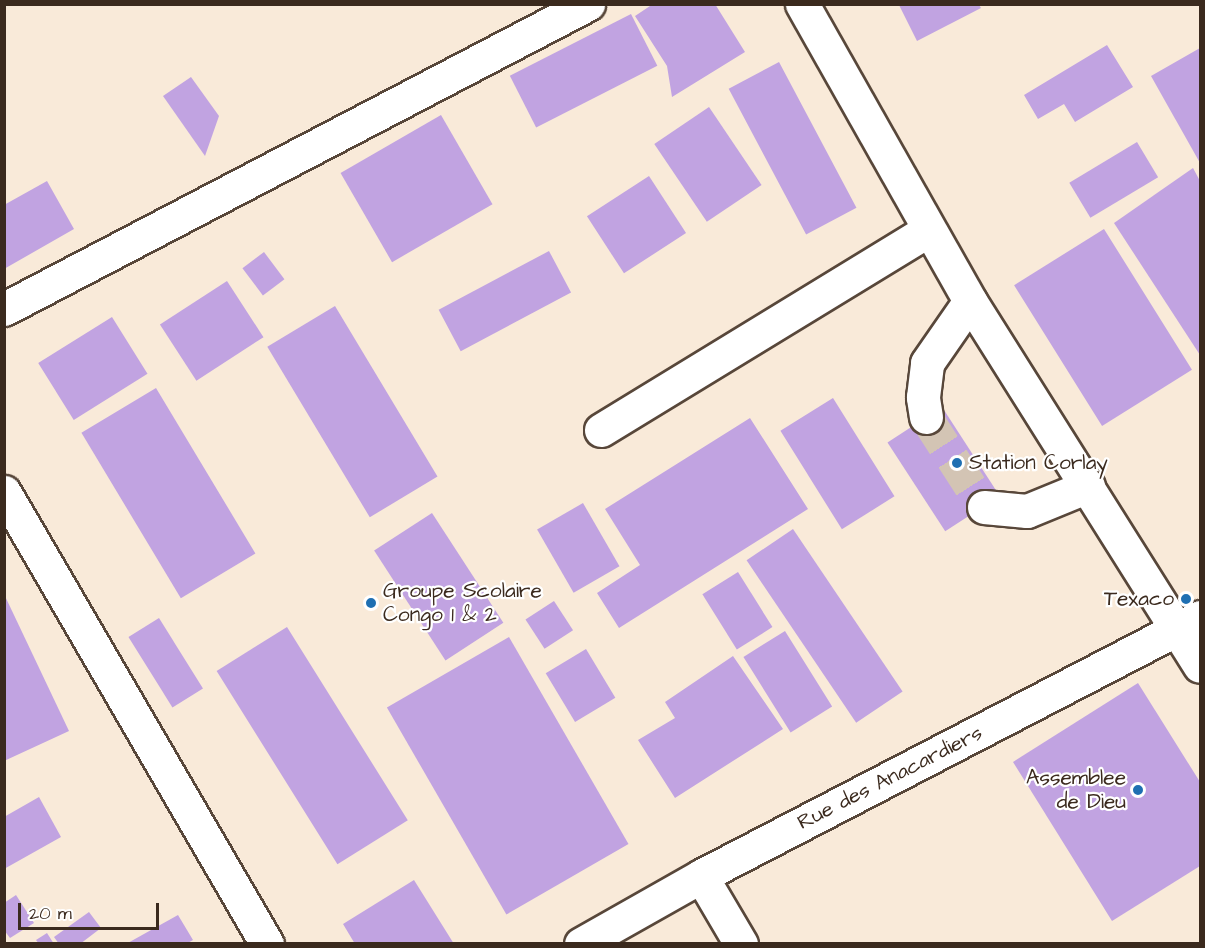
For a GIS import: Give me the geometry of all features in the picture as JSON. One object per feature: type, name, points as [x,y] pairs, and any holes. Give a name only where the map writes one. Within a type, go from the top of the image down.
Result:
[{"type":"street","points":[[4,309],[588,4]]},
{"type":"street","points":[[802,4],[970,301],[1088,486],[1189,623],[1200,666]]},
{"type":"street","points":[[601,430],[929,230]]},
{"type":"street","points":[[926,417],[923,397],[927,363],[970,301]]},
{"type":"street","points":[[984,507],[1027,511],[1088,486]]},
{"type":"street","points":[[4,492],[267,944]]},
{"type":"street","name":"Rue des Anacardiers","points":[[581,944],[700,876],[1189,623]]},
{"type":"street","points":[[700,876],[741,944]]},
{"type":"building","points":[[653,4],[715,4],[745,52],[672,97],[667,66],[635,16]]},
{"type":"building","points":[[899,5],[979,5],[981,8],[917,41]]},
{"type":"building","points":[[631,14],[657,66],[536,127],[510,76]]},
{"type":"building","points":[[1107,45],[1133,87],[1075,122],[1064,104],[1038,119],[1024,95]]},
{"type":"building","points":[[1200,48],[1200,163],[1151,76]]},
{"type":"building","points":[[779,62],[856,208],[806,234],[729,89]]},
{"type":"building","points":[[191,77],[219,116],[205,156],[163,96]]},
{"type":"building","points":[[709,107],[762,185],[707,222],[654,144]]},
{"type":"building","points":[[441,115],[492,204],[392,262],[341,173]]},
{"type":"building","points":[[1137,142],[1158,177],[1090,218],[1069,183]]},
{"type":"building","points":[[1193,168],[1200,181],[1200,355],[1114,223]]},
{"type":"building","points":[[649,176],[686,233],[624,273],[587,216]]},
{"type":"building","points":[[47,181],[74,229],[4,269],[4,205]]},
{"type":"building","points":[[1104,229],[1192,370],[1102,426],[1014,285]]},
{"type":"building","points":[[549,251],[571,292],[461,351],[439,310]]},
{"type":"building","points":[[264,252],[284,279],[263,295],[242,268]]},
{"type":"building","points":[[227,281],[263,337],[196,381],[160,325]]},
{"type":"building","points":[[335,306],[437,477],[370,517],[267,347]]},
{"type":"building","points":[[112,317],[148,374],[74,420],[38,363]]},
{"type":"building","points":[[156,388],[255,553],[181,598],[81,433]]},
{"type":"building","points":[[833,398],[894,496],[842,529],[780,431]]},
{"type":"building","points":[[942,407],[1000,496],[945,531],[887,442]]},
{"type":"building","points":[[750,418],[808,509],[619,628],[597,593],[640,565],[605,509]]},
{"type":"building","points":[[583,503],[620,566],[574,593],[537,530]]},
{"type":"building","points":[[432,513],[503,623],[445,660],[374,551]]},
{"type":"building","points":[[793,529],[903,691],[856,723],[747,560]]},
{"type":"building","points":[[738,572],[772,627],[737,649],[702,594]]},
{"type":"building","points":[[4,594],[69,731],[4,761]]},
{"type":"building","points":[[554,601],[573,630],[545,649],[525,620]]},
{"type":"building","points":[[159,618],[203,688],[172,707],[128,637]]},
{"type":"building","points":[[287,627],[408,820],[337,864],[217,671]]},
{"type":"building","points":[[785,631],[832,706],[791,732],[743,657]]},
{"type":"building","points":[[509,637],[628,844],[506,914],[387,708]]},
{"type":"building","points":[[586,649],[615,698],[575,722],[546,673]]},
{"type":"building","points":[[733,656],[783,729],[675,798],[638,740],[675,718],[665,702]]},
{"type":"building","points":[[1138,683],[1200,782],[1200,866],[1112,921],[1013,762]]},
{"type":"building","points":[[39,797],[61,837],[4,869],[4,817]]},
{"type":"building","points":[[414,880],[454,944],[355,944],[343,924]]},
{"type":"building","points":[[16,895],[34,923],[10,938],[4,930],[4,903]]},
{"type":"building","points":[[89,912],[101,928],[80,944],[59,944],[54,937]]},
{"type":"building","points":[[178,915],[193,940],[186,944],[126,944]]},
{"type":"building","points":[[47,933],[54,944],[39,944],[36,940]]},
{"type":"tunnel","points":[[926,417],[984,507]]},
{"type":"place","name":"Station Corlay","points":[[957,463]]},
{"type":"place","name":"Texaco","points":[[1186,599]]},
{"type":"place","name":"Groupe Scolaire Congo 1 & 2","points":[[371,603]]},
{"type":"place","name":"Assemblee de Dieu","points":[[1138,790]]}]
